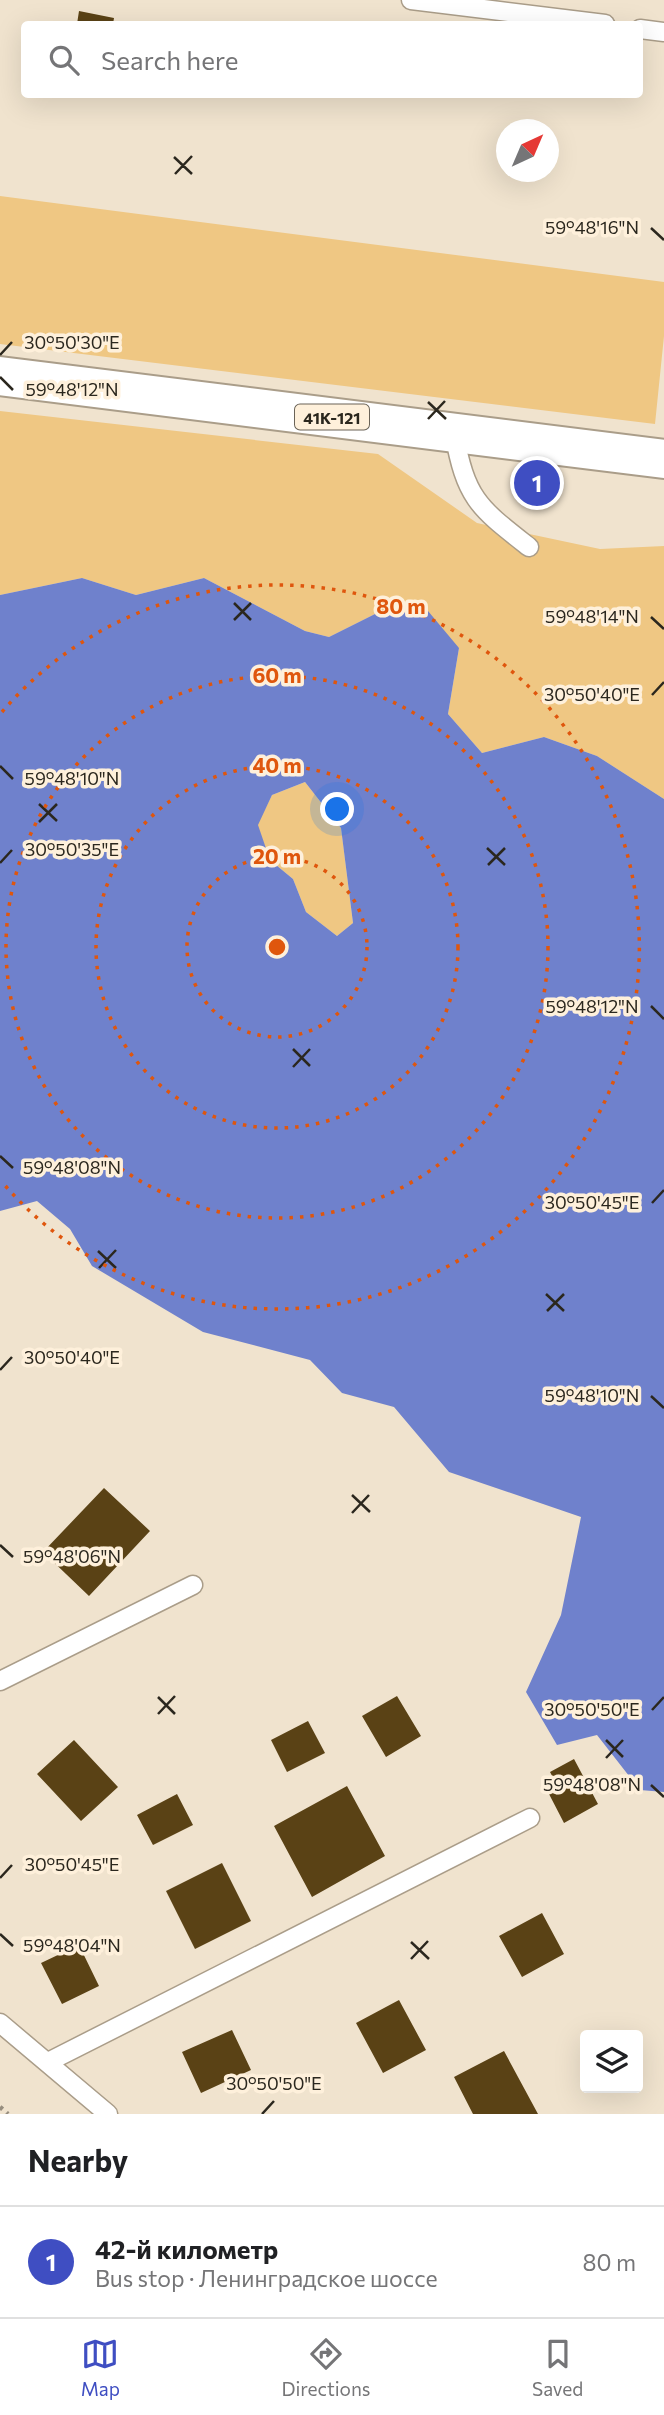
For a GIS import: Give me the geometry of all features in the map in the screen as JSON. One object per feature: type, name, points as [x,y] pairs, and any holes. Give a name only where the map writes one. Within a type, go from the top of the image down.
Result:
[{"type":"main road","name":"41К-121","points":[[0,376],[664,460]]},
{"type":"lane","points":[[411,0],[581,21]]},
{"type":"lane","points":[[643,29],[664,32]]},
{"type":"lane","points":[[454,433],[462,473],[482,510],[529,547]]},
{"type":"lane","points":[[0,1681],[193,1586]]},
{"type":"lane","points":[[48,2062],[530,1818]]},
{"type":"lane","points":[[0,2023],[108,2114]]},
{"type":"path","points":[[0,2107],[8,2114]]},
{"type":"shaded area","points":[[0,196],[664,282],[664,336],[655,424],[0,344]]},
{"type":"shaded area","points":[[0,411],[378,454],[477,523],[600,549],[664,546],[664,799],[597,756],[544,737],[482,753],[448,714],[459,648],[375,614],[329,637],[305,631],[204,578],[136,595],[82,578],[0,595]]},
{"type":"shaded area","points":[[305,782],[341,828],[353,923],[337,936],[306,912],[293,879],[270,860],[257,825],[272,795]]},
{"type":"water","points":[[82,578],[136,595],[204,578],[305,631],[329,637],[375,614],[428,611],[459,648],[448,714],[482,753],[544,737],[597,756],[664,799],[664,1792],[640,1790],[597,1735],[557,1745],[526,1692],[561,1615],[581,1517],[449,1472],[394,1407],[342,1393],[310,1360],[203,1332],[92,1266],[70,1229],[37,1201],[0,1211],[0,595]],"holes":[[[305,782],[341,828],[353,923],[337,936],[306,912],[293,879],[270,860],[258,825],[272,795]]]},
{"type":"building","points":[[79,11],[114,18],[114,21],[77,21]]},
{"type":"building","points":[[104,1488],[150,1531],[89,1596],[43,1552]]},
{"type":"building","points":[[397,1696],[421,1736],[386,1757],[362,1716]]},
{"type":"building","points":[[308,1721],[325,1753],[287,1772],[271,1740]]},
{"type":"building","points":[[74,1740],[118,1787],[81,1821],[37,1774]]},
{"type":"building","points":[[574,1759],[598,1804],[564,1823],[549,1794],[559,1789],[550,1772]]},
{"type":"building","points":[[347,1786],[385,1856],[312,1897],[274,1826]]},
{"type":"building","points":[[177,1794],[193,1825],[153,1845],[137,1815]]},
{"type":"building","points":[[222,1863],[251,1921],[195,1949],[166,1891]]},
{"type":"building","points":[[542,1913],[564,1954],[522,1977],[499,1936]]},
{"type":"building","points":[[79,1945],[99,1986],[62,2004],[41,1963]]},
{"type":"building","points":[[399,2000],[426,2050],[383,2073],[356,2023]]},
{"type":"building","points":[[232,2030],[251,2070],[201,2093],[182,2052]]},
{"type":"building","points":[[504,2051],[538,2114],[473,2114],[454,2077]]},
{"type":"place","name":"42-й километр","points":[[537,483]]}]
